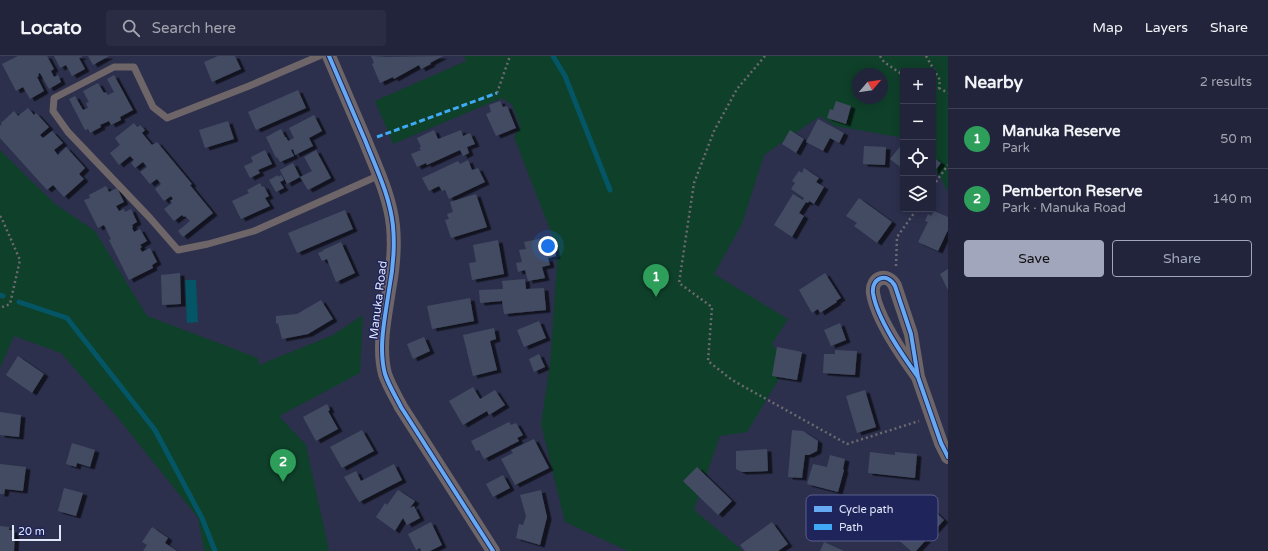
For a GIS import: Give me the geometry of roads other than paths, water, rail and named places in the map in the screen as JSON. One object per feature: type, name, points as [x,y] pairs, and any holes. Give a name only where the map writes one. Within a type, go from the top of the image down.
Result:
[{"type":"street","name":"Manuka Road","points":[[329,56],[380,175],[390,210],[393,240],[392,266],[382,346],[385,374],[401,407],[493,551]]},
{"type":"street","points":[[918,377],[882,319],[876,304],[873,288],[876,280],[880,278],[889,278],[893,281],[895,286],[911,334],[918,377],[941,443],[948,457]]},
{"type":"lane","points":[[318,56],[249,86],[167,118],[153,107],[134,67],[114,67],[54,98],[53,111],[68,132],[150,218],[178,250],[208,244],[254,231],[380,175]]},
{"type":"waterway","points":[[553,56],[565,76],[610,190]]},
{"type":"waterway","points":[[19,302],[67,318],[155,430],[202,518],[215,551]]},
{"type":"place","name":"Manuka Reserve","points":[[656,297]]},
{"type":"place","name":"Pemberton Reserve","points":[[283,482]]}]
